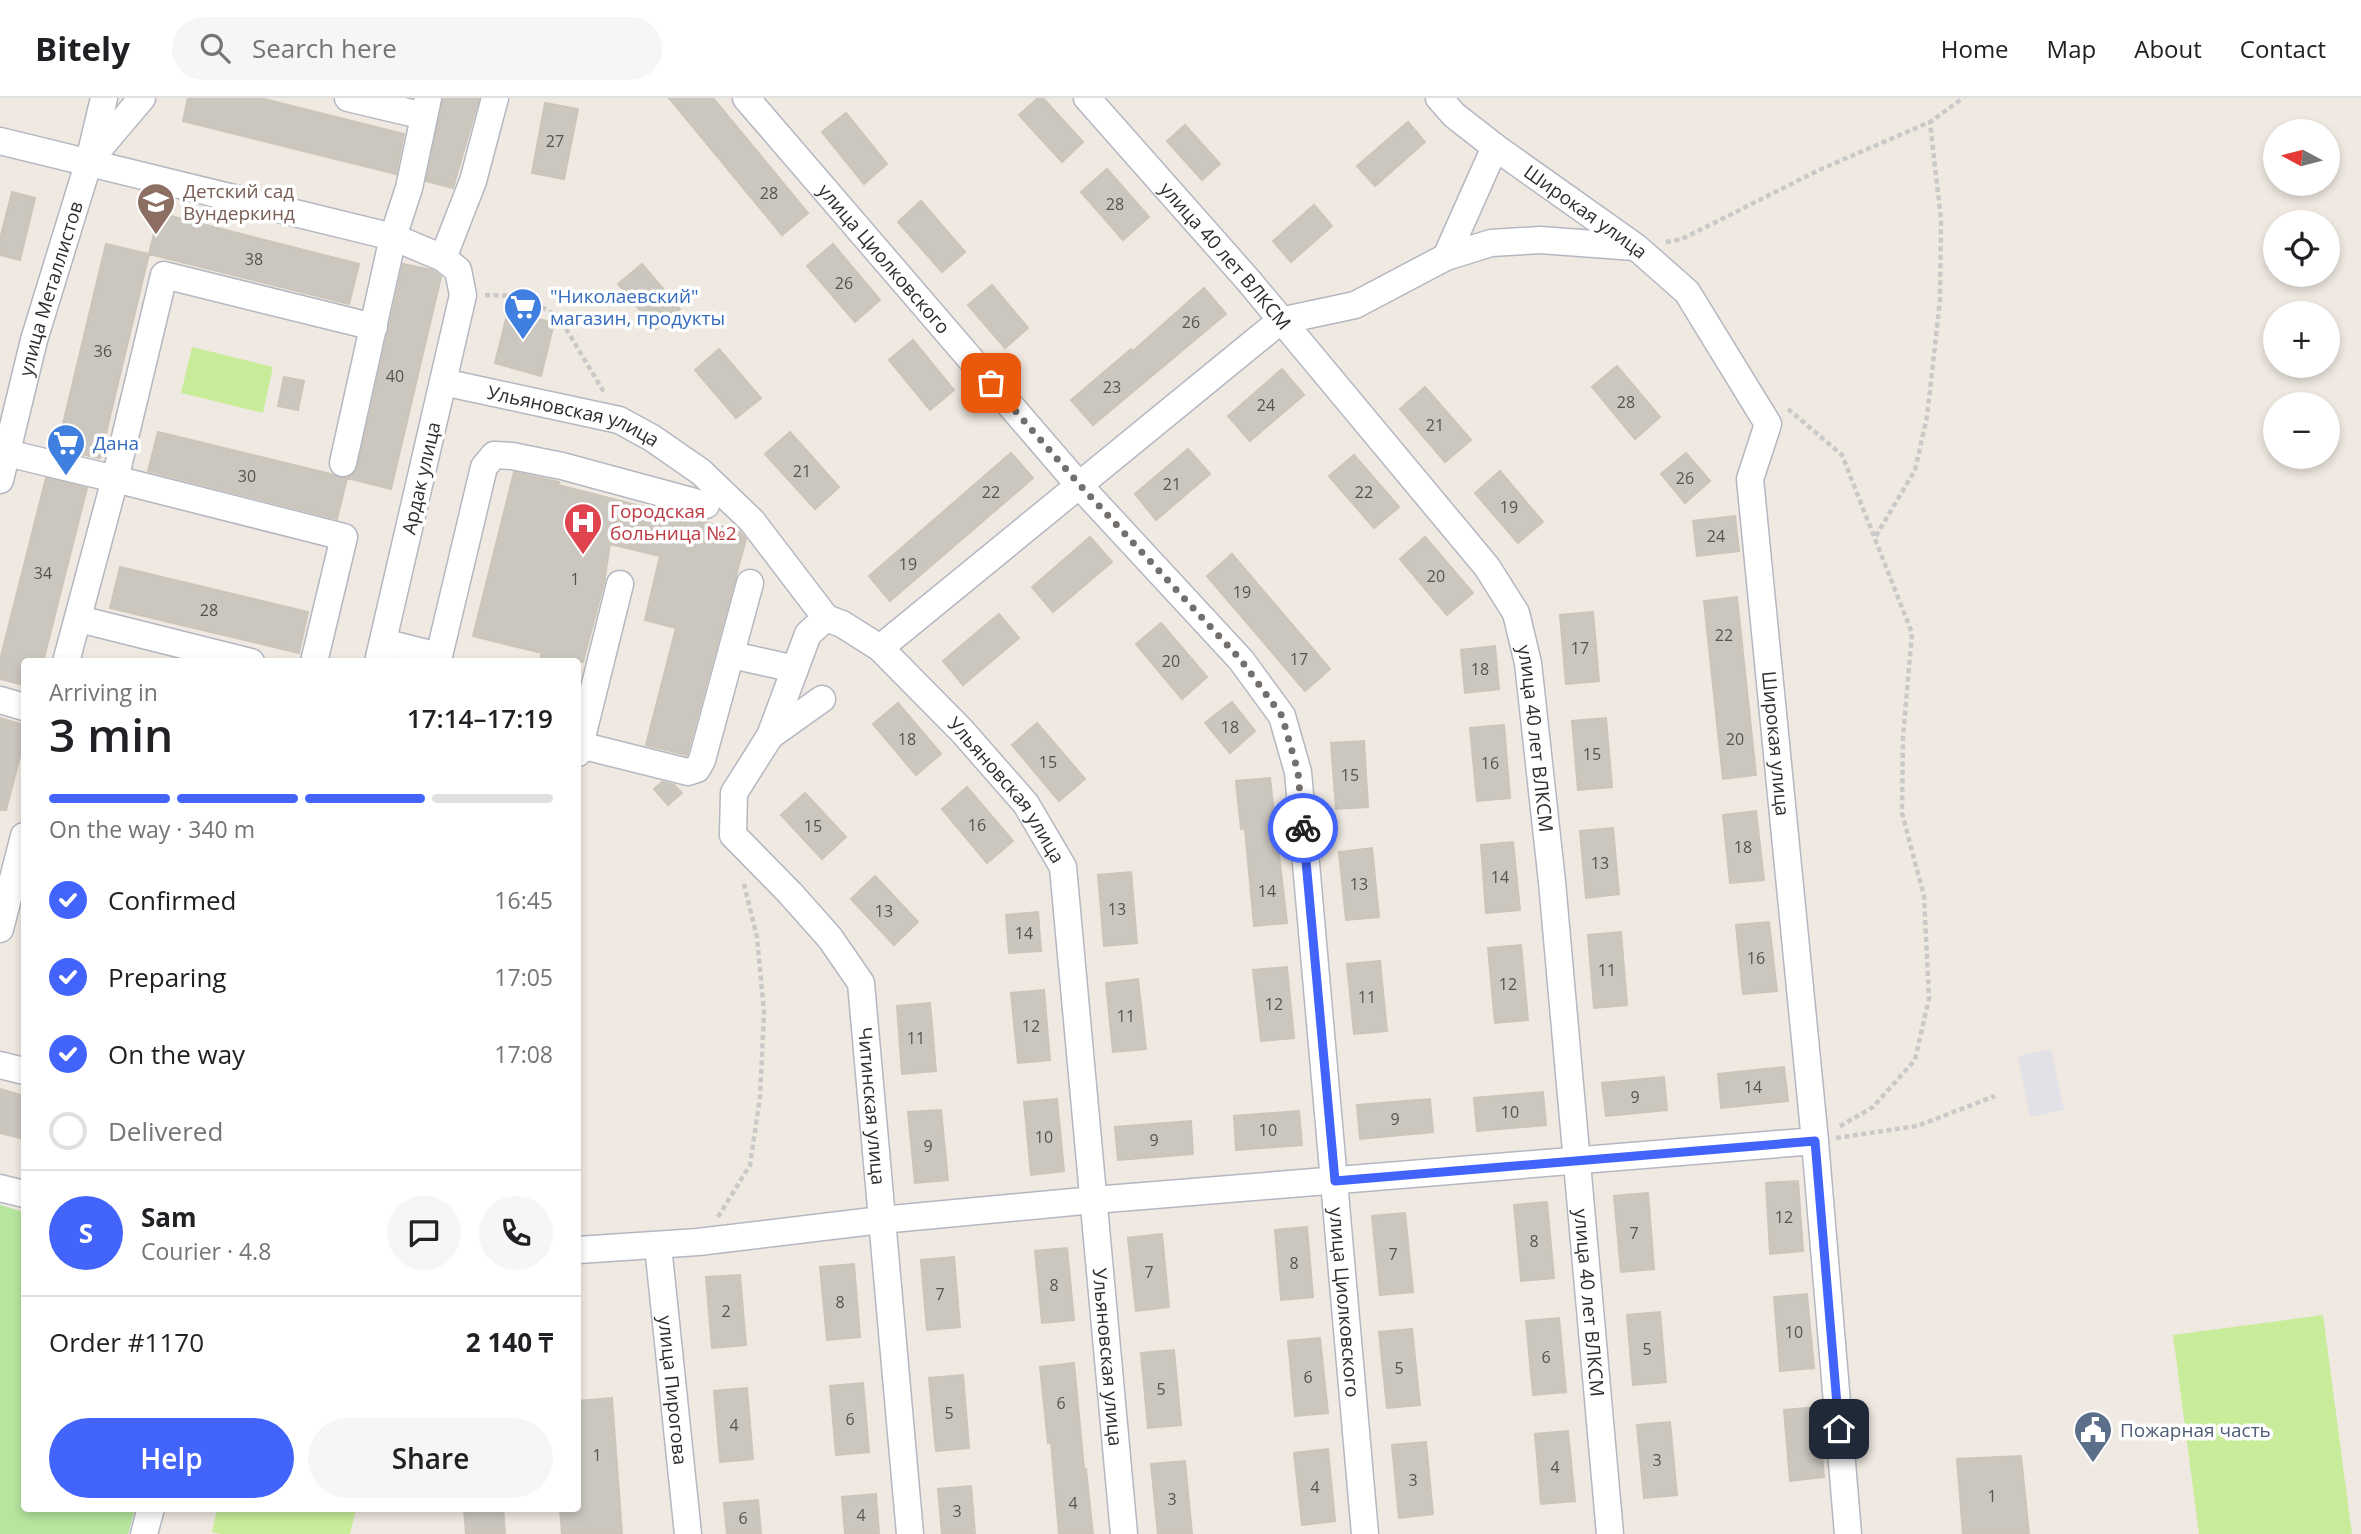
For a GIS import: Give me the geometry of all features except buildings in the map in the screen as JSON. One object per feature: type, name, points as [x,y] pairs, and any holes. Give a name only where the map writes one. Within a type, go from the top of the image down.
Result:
[{"type":"street","name":"улица Металлистов","points":[[0,480],[34,340],[89,161],[104,98]]},
{"type":"street","points":[[89,161],[142,98]]},
{"type":"street","points":[[342,463],[393,237],[409,188],[426,107],[348,98]]},
{"type":"street","points":[[443,258],[473,180],[495,98]]},
{"type":"street","name":"улица Циолковского","points":[[746,98],[1079,484],[1241,660],[1282,716],[1298,772],[1364,1534]]},
{"type":"street","name":"улица 40 лет ВЛКСМ","points":[[1087,98],[1248,281],[1487,567],[1516,613],[1529,675],[1552,882],[1610,1534]]},
{"type":"street","name":"Широкая улица","points":[[1438,98],[1454,115],[1495,147],[1636,247],[1687,292],[1768,424],[1749,479],[1815,1141],[1848,1534]]},
{"type":"street","points":[[0,141],[393,237],[443,258],[458,270],[463,295]]},
{"type":"street","points":[[1446,257],[1495,147]]},
{"type":"street","points":[[880,648],[1280,321],[1355,305],[1446,257],[1491,243],[1540,240],[1636,247]]},
{"type":"street","points":[[67,658],[115,479],[164,275],[374,327]]},
{"type":"street","name":"Ардак улица","points":[[381,652],[463,295]]},
{"type":"street","name":"Ульяновская улица","points":[[443,382],[619,420],[652,438],[701,472],[752,521],[826,618],[842,624],[880,648],[962,731],[1026,804],[1063,867],[1124,1534]]},
{"type":"street","points":[[7,453],[344,537],[315,658]]},
{"type":"street","points":[[445,658],[484,467],[494,455],[562,466],[706,505]]},
{"type":"street","points":[[581,749],[693,772],[702,760],[750,583]]},
{"type":"street","points":[[581,741],[620,584]]},
{"type":"street","points":[[770,736],[808,634],[826,618]]},
{"type":"street","points":[[79,619],[235,658]]},
{"type":"street","points":[[381,652],[429,658]]},
{"type":"street","points":[[732,655],[795,669]]},
{"type":"street","points":[[770,736],[822,699]]},
{"type":"street","points":[[0,700],[21,705]]},
{"type":"street","name":"Читинская улица","points":[[770,736],[734,793],[733,835],[830,938],[861,983],[909,1534]]},
{"type":"street","points":[[0,929],[21,848]]},
{"type":"street","points":[[0,1065],[21,1070]]},
{"type":"street","points":[[581,1250],[658,1246],[881,1220],[1094,1200],[1815,1141]]},
{"type":"street","points":[[0,1188],[21,1193]]},
{"type":"street","name":"улица Пирогова","points":[[658,1246],[688,1534]]},
{"type":"street","points":[[144,1534],[150,1512]]},
{"type":"path","points":[[1636,247],[1682,239],[1819,170],[1930,122],[1963,98]]},
{"type":"path","points":[[1876,536],[1915,470],[1927,417],[1940,300],[1941,220],[1930,122]]},
{"type":"path","points":[[463,295],[523,296],[559,317],[592,369],[619,420]]},
{"type":"path","points":[[1781,405],[1842,455],[1912,633],[1903,737],[1902,813],[1924,896],[1929,998],[1915,1060],[1873,1107],[1815,1141]]},
{"type":"path","points":[[698,1242],[724,1210],[750,1166],[760,1097],[764,1013],[757,937],[742,873]]},
{"type":"path","points":[[1815,1141],[1917,1126],[1995,1096]]},
{"type":"shaded area","points":[[2051,1049],[2064,1110],[2030,1117],[2018,1056]]},
{"type":"green space","points":[[192,347],[273,367],[263,413],[181,393]]},
{"type":"green space","points":[[0,1205],[21,1211],[21,1512],[134,1512],[128,1534],[0,1534]]},
{"type":"green space","points":[[2323,1315],[2352,1534],[2199,1534],[2173,1335]]},
{"type":"green space","points":[[216,1512],[355,1512],[350,1534],[212,1532]]},
{"type":"way so far","points":[[991,383],[1079,484],[1241,660],[1282,716],[1298,772],[1303,828]]},
{"type":"place","name":"Детский сад Вундеркинд","points":[[156,236]]},
{"type":"place","name":"\"Николаевский\" магазин, продукты","points":[[523,341]]},
{"type":"place","name":"Дана","points":[[66,477]]},
{"type":"place","name":"Городская больница №2","points":[[583,556]]},
{"type":"place","name":"Пожарная часть","points":[[2093,1464]]},
{"type":"route","points":[[1303,828],[1335,1181],[1815,1141],[1839,1429]]}]
